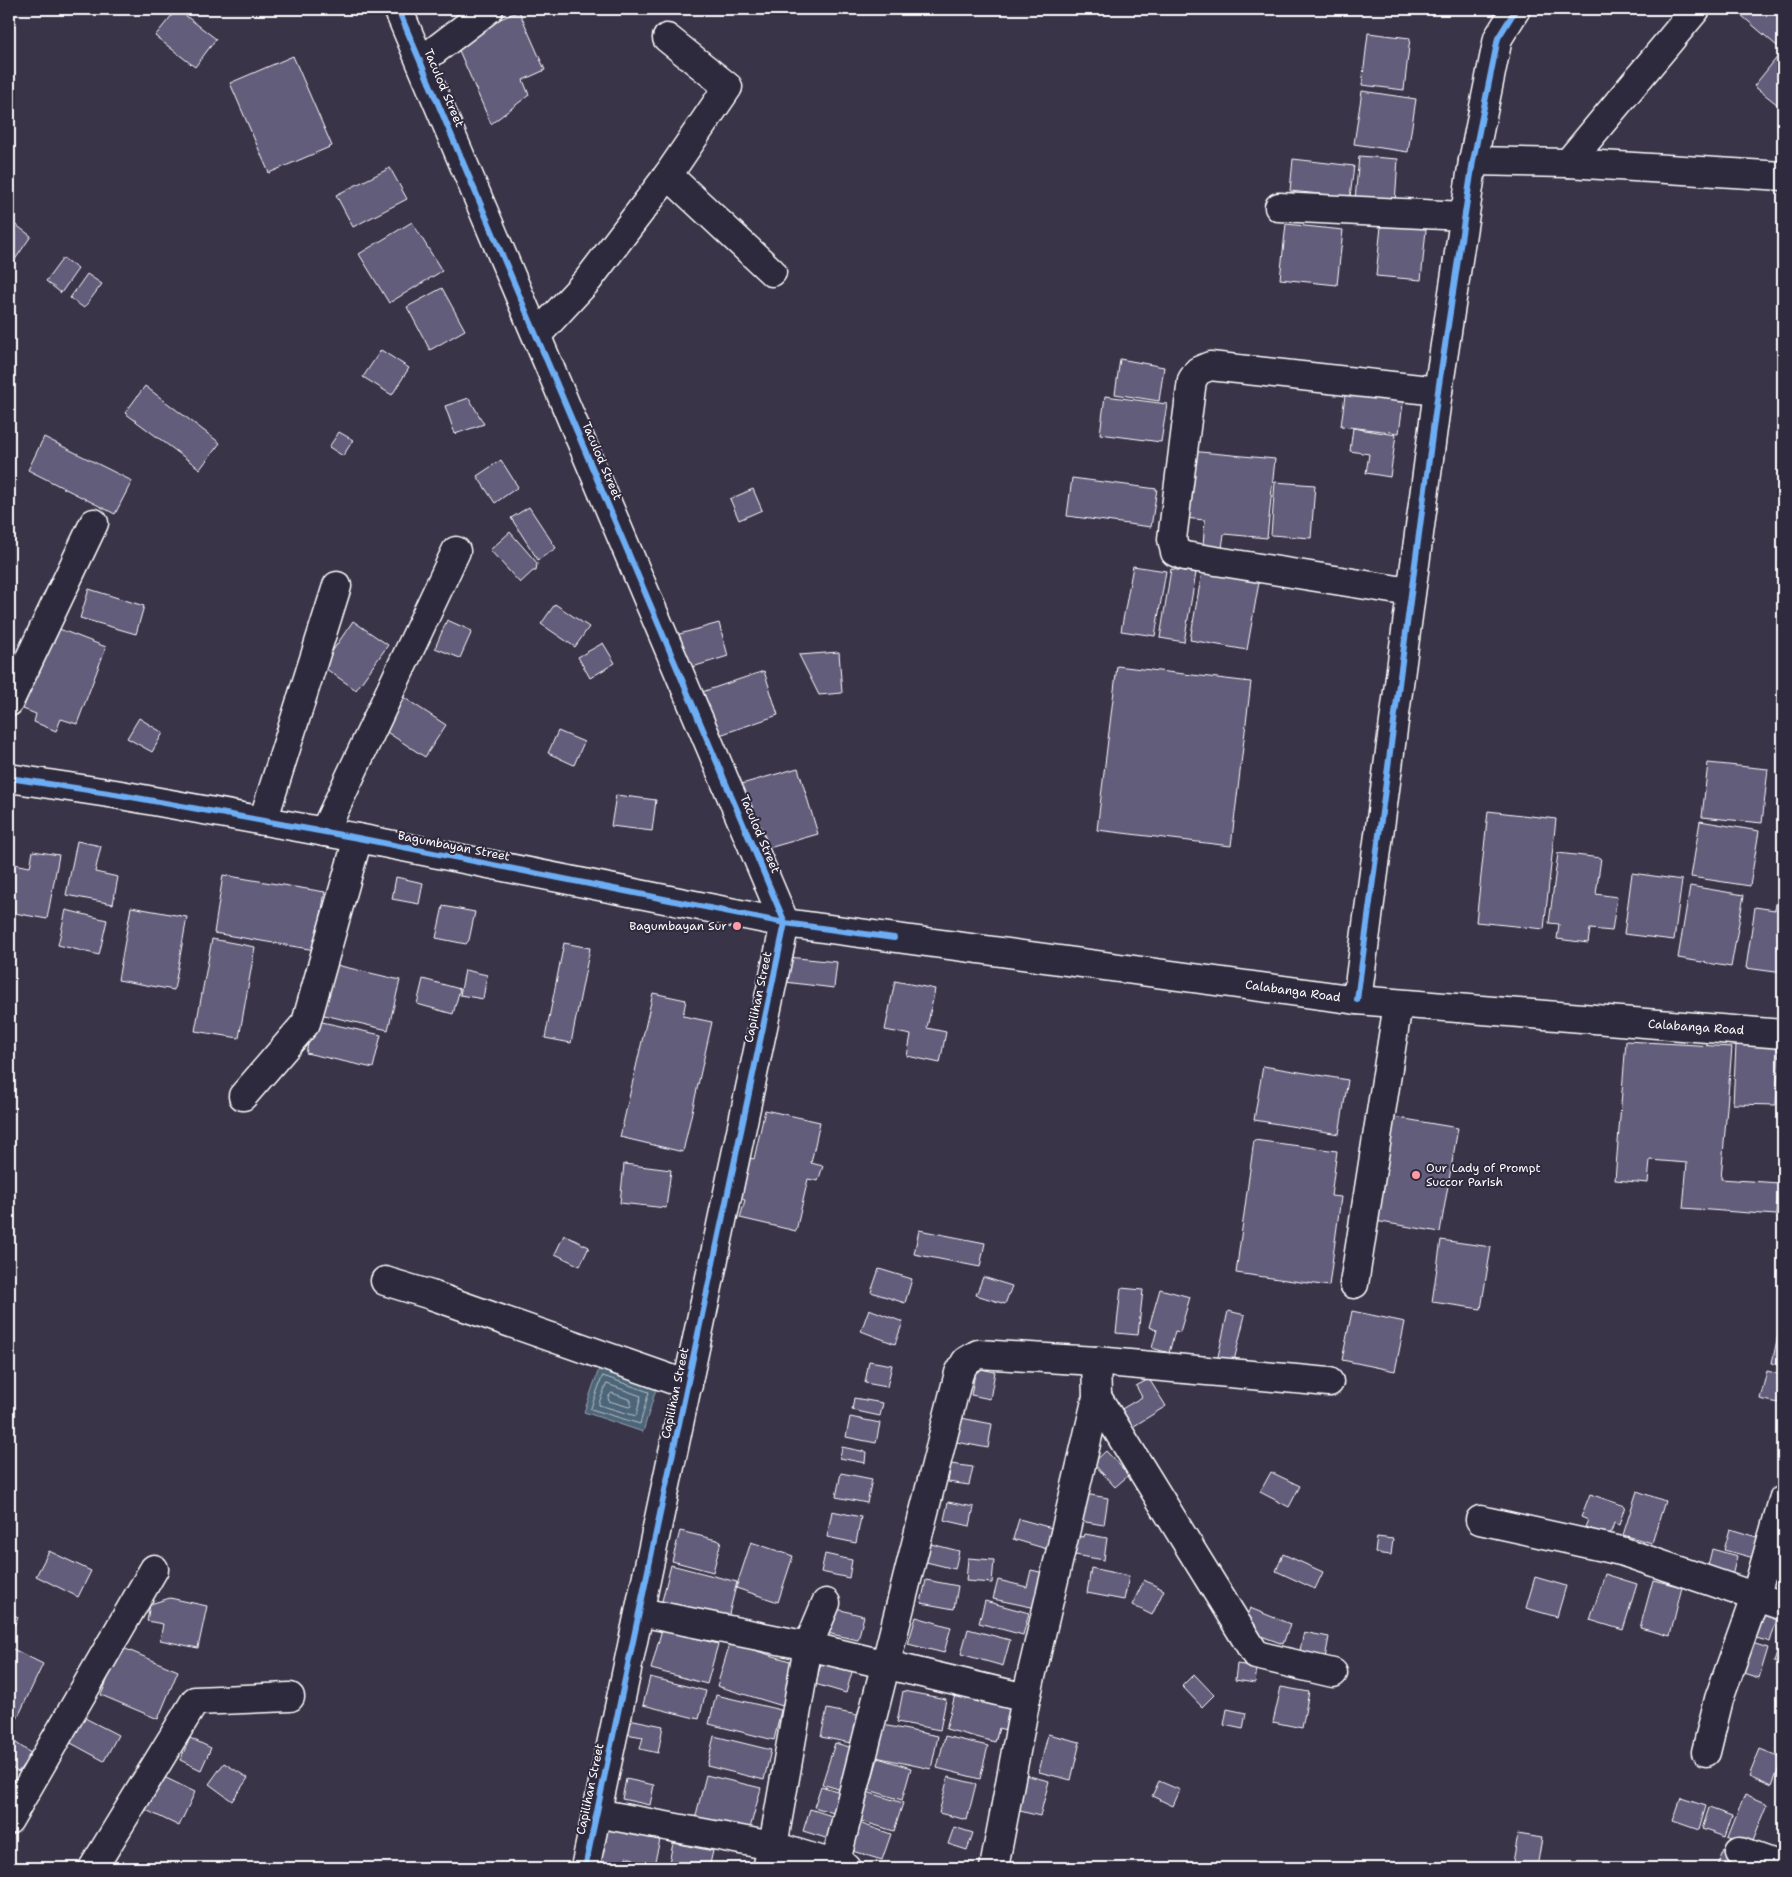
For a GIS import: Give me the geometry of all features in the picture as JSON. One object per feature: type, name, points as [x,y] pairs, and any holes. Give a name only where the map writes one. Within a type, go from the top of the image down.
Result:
[{"type":"street","name":"Taculod Street","points":[[398,9],[786,923]]},
{"type":"street","points":[[421,61],[489,9]]},
{"type":"street","points":[[1357,1000],[1410,592],[1464,216],[1498,38],[1516,9]]},
{"type":"street","points":[[1568,162],[1696,9]]},
{"type":"street","points":[[537,336],[588,280],[668,175],[728,87],[667,38]]},
{"type":"street","points":[[1473,161],[1568,162],[1783,176]]},
{"type":"street","points":[[668,175],[772,272]]},
{"type":"street","points":[[1278,207],[1464,216]]},
{"type":"street","points":[[1410,592],[1185,556],[1175,552],[1172,539],[1192,380],[1198,371],[1210,366],[1438,391]]},
{"type":"street","points":[[9,702],[94,523]]},
{"type":"street","points":[[324,832],[456,551]]},
{"type":"street","points":[[262,821],[337,586]]},
{"type":"street","name":"Bagumbayan Street","points":[[9,778],[115,794],[358,838],[786,923],[894,938]]},
{"type":"street","points":[[243,1096],[306,1023],[358,838]]},
{"type":"street","name":"Capilihan Street","points":[[585,1868],[786,923]]},
{"type":"street","name":"Calabanga Road","points":[[894,938],[1357,1000],[1783,1034]]},
{"type":"street","points":[[1354,1284],[1398,1004]]},
{"type":"street","points":[[385,1281],[431,1295],[688,1385]]},
{"type":"street","points":[[596,1813],[770,1857],[841,1866],[886,1666],[959,1374],[966,1361],[978,1354],[1096,1361],[1330,1382]]},
{"type":"street","points":[[994,1868],[1026,1698],[1097,1397],[1096,1361]]},
{"type":"street","points":[[1097,1397],[1256,1655],[1333,1673]]},
{"type":"street","points":[[1706,1752],[1719,1699],[1756,1596],[1783,1500]]},
{"type":"street","points":[[1480,1520],[1621,1551],[1783,1606]]},
{"type":"street","points":[[9,1820],[154,1569]]},
{"type":"street","points":[[770,1857],[808,1646],[826,1603]]},
{"type":"street","points":[[640,1612],[808,1646],[1026,1698]]},
{"type":"street","points":[[93,1868],[195,1701],[290,1697]]},
{"type":"street","points":[[1740,1852],[1783,1867]]},
{"type":"water","points":[[599,1369],[656,1389],[643,1432],[584,1412]]},
{"type":"building","points":[[177,9],[216,39],[195,67],[155,36]]},
{"type":"building","points":[[1746,9],[1783,9],[1783,39],[1777,46],[1741,15]]},
{"type":"building","points":[[519,11],[545,70],[523,80],[529,95],[491,124],[454,39]]},
{"type":"building","points":[[1368,33],[1410,38],[1404,90],[1362,85]]},
{"type":"building","points":[[1783,50],[1783,109],[1754,86]]},
{"type":"building","points":[[293,56],[332,146],[269,173],[230,83]]},
{"type":"building","points":[[1362,91],[1416,99],[1408,152],[1354,144]]},
{"type":"building","points":[[1359,156],[1398,159],[1395,203],[1355,200]]},
{"type":"building","points":[[1293,159],[1354,166],[1350,197],[1290,191]]},
{"type":"building","points":[[390,168],[407,199],[353,227],[336,195]]},
{"type":"building","points":[[1382,216],[1427,220],[1421,280],[1376,276]]},
{"type":"building","points":[[412,222],[442,271],[389,303],[359,254]]},
{"type":"building","points":[[1286,224],[1343,230],[1337,285],[1280,279]]},
{"type":"building","points":[[16,225],[31,236],[12,264],[9,262],[9,235]]},
{"type":"building","points":[[63,258],[78,269],[61,293],[46,281]]},
{"type":"building","points":[[87,274],[102,284],[84,308],[70,298]]},
{"type":"building","points":[[442,288],[465,330],[430,350],[407,307]]},
{"type":"building","points":[[381,350],[409,368],[392,395],[363,377]]},
{"type":"building","points":[[1120,359],[1164,367],[1159,401],[1115,394]]},
{"type":"building","points":[[9,376],[15,380],[9,390]]},
{"type":"building","points":[[145,386],[220,443],[200,469],[125,413]]},
{"type":"building","points":[[1346,388],[1404,396],[1399,433],[1341,426]]},
{"type":"building","points":[[1105,396],[1167,404],[1161,442],[1100,434]]},
{"type":"building","points":[[469,398],[484,424],[455,434],[445,406]]},
{"type":"building","points":[[1353,428],[1396,435],[1390,477],[1366,473],[1369,454],[1350,451]]},
{"type":"building","points":[[339,432],[353,440],[343,456],[329,447]]},
{"type":"building","points":[[44,437],[132,481],[115,514],[28,470]]},
{"type":"building","points":[[1190,451],[1275,459],[1267,538],[1224,534],[1222,548],[1203,546],[1205,520],[1184,518]]},
{"type":"building","points":[[501,460],[518,487],[495,503],[477,476]]},
{"type":"building","points":[[1072,478],[1157,489],[1151,527],[1067,516]]},
{"type":"building","points":[[1275,482],[1315,485],[1311,538],[1271,535]]},
{"type":"building","points":[[753,489],[762,510],[739,520],[730,499]]},
{"type":"building","points":[[529,507],[556,548],[538,560],[511,518]]},
{"type":"building","points":[[510,532],[537,563],[536,571],[533,571],[520,583],[490,550]]},
{"type":"building","points":[[1133,566],[1166,571],[1155,636],[1121,631]]},
{"type":"building","points":[[1171,569],[1196,573],[1184,642],[1160,638]]},
{"type":"building","points":[[1202,572],[1259,582],[1247,650],[1190,640]]},
{"type":"building","points":[[89,589],[144,606],[136,634],[80,618]]},
{"type":"building","points":[[555,604],[589,627],[575,647],[541,624]]},
{"type":"building","points":[[447,620],[472,631],[460,658],[435,648]]},
{"type":"building","points":[[353,621],[388,645],[356,690],[322,666]]},
{"type":"building","points":[[719,623],[728,656],[686,669],[676,635]]},
{"type":"building","points":[[54,627],[106,647],[77,724],[61,719],[56,731],[34,722],[36,714],[23,709]]},
{"type":"building","points":[[603,643],[615,663],[590,678],[578,657]]},
{"type":"building","points":[[839,652],[842,693],[819,695],[799,655]]},
{"type":"building","points":[[1117,666],[1251,682],[1231,846],[1097,830]]},
{"type":"building","points":[[764,671],[778,715],[714,737],[699,693]]},
{"type":"building","points":[[400,695],[446,725],[425,757],[379,727]]},
{"type":"building","points":[[139,718],[163,733],[152,752],[127,738]]},
{"type":"building","points":[[558,731],[584,742],[574,765],[548,753]]},
{"type":"building","points":[[1708,763],[1768,769],[1762,823],[1702,817]]},
{"type":"building","points":[[798,768],[818,834],[758,851],[738,785]]},
{"type":"building","points":[[616,795],[656,800],[652,831],[611,826]]},
{"type":"building","points":[[1488,811],[1556,819],[1544,929],[1476,922]]},
{"type":"building","points":[[1700,821],[1759,831],[1750,886],[1691,877]]},
{"type":"building","points":[[77,841],[101,846],[95,872],[118,877],[113,904],[66,895]]},
{"type":"building","points":[[33,851],[59,855],[47,919],[9,912],[9,863],[30,867]]},
{"type":"building","points":[[1558,853],[1601,858],[1596,894],[1617,897],[1612,931],[1590,929],[1588,943],[1557,939],[1559,924],[1549,923]]},
{"type":"building","points":[[1632,873],[1682,880],[1674,940],[1624,934]]},
{"type":"building","points":[[223,875],[325,892],[315,950],[214,933]]},
{"type":"building","points":[[396,877],[423,883],[419,904],[392,899]]},
{"type":"building","points":[[1690,886],[1744,895],[1731,967],[1678,958]]},
{"type":"building","points":[[1779,886],[1783,886],[1783,973],[1746,968],[1755,907],[1775,910]]},
{"type":"building","points":[[443,906],[475,912],[469,940],[466,944],[436,938]]},
{"type":"building","points":[[131,907],[187,917],[174,990],[118,980]]},
{"type":"building","points":[[66,910],[107,920],[99,955],[58,945]]},
{"type":"building","points":[[212,939],[255,947],[239,1038],[195,1031]]},
{"type":"building","points":[[564,943],[590,948],[571,1043],[545,1038]]},
{"type":"building","points":[[788,957],[837,962],[834,988],[785,982]]},
{"type":"building","points":[[332,964],[400,980],[388,1030],[320,1014]]},
{"type":"building","points":[[465,970],[487,975],[483,999],[460,995]]},
{"type":"building","points":[[423,979],[460,989],[453,1014],[417,1004]]},
{"type":"building","points":[[895,981],[935,989],[927,1028],[946,1032],[940,1063],[907,1056],[911,1035],[885,1030]]},
{"type":"building","points":[[653,993],[686,1000],[683,1016],[712,1022],[683,1152],[620,1137]]},
{"type":"building","points":[[313,1020],[381,1035],[373,1068],[306,1053]]},
{"type":"building","points":[[1626,1041],[1732,1047],[1721,1179],[1779,1183],[1776,1215],[1683,1208],[1687,1163],[1650,1160],[1648,1183],[1615,1180]]},
{"type":"building","points":[[1736,1045],[1779,1047],[1776,1105],[1733,1104]]},
{"type":"building","points":[[1263,1066],[1348,1080],[1339,1134],[1254,1120]]},
{"type":"building","points":[[765,1110],[820,1122],[811,1163],[823,1166],[818,1181],[808,1179],[796,1231],[740,1218],[745,1200],[736,1198],[746,1157],[754,1159]]},
{"type":"building","name":"Our Lady of Prompt Succor Parish","points":[[1393,1117],[1458,1128],[1440,1232],[1375,1221]]},
{"type":"building","points":[[1254,1140],[1337,1151],[1331,1196],[1341,1197],[1329,1286],[1236,1273]]},
{"type":"building","points":[[624,1164],[671,1170],[666,1208],[620,1203]]},
{"type":"building","points":[[919,1230],[985,1243],[980,1267],[914,1254]]},
{"type":"building","points":[[564,1235],[589,1247],[580,1266],[555,1254]]},
{"type":"building","points":[[1441,1240],[1491,1247],[1481,1309],[1432,1302]]},
{"type":"building","points":[[879,1269],[912,1279],[905,1303],[871,1292]]},
{"type":"building","points":[[983,1277],[1012,1286],[1005,1304],[976,1295]]},
{"type":"building","points":[[1121,1288],[1143,1290],[1138,1335],[1116,1333]]},
{"type":"building","points":[[1160,1289],[1190,1297],[1180,1332],[1175,1331],[1169,1353],[1152,1348],[1157,1330],[1149,1327]]},
{"type":"building","points":[[869,1309],[903,1322],[895,1344],[861,1331]]},
{"type":"building","points":[[1228,1311],[1245,1315],[1233,1365],[1217,1361]]},
{"type":"building","points":[[1352,1311],[1405,1322],[1395,1371],[1342,1360]]},
{"type":"building","points":[[1783,1313],[1783,1329],[1780,1328]]},
{"type":"building","points":[[1779,1331],[1783,1332],[1783,1365],[1772,1363]]},
{"type":"building","points":[[869,1361],[892,1365],[887,1387],[865,1383]]},
{"type":"building","points":[[976,1368],[995,1372],[990,1399],[971,1395]]},
{"type":"building","points":[[1767,1371],[1783,1375],[1783,1404],[1760,1399]]},
{"type":"building","points":[[1149,1379],[1166,1406],[1131,1428],[1120,1410],[1142,1397],[1136,1386]]},
{"type":"building","points":[[854,1398],[883,1403],[880,1416],[852,1410]]},
{"type":"building","points":[[850,1417],[880,1423],[876,1443],[846,1437]]},
{"type":"building","points":[[956,1417],[992,1424],[988,1448],[951,1441]]},
{"type":"building","points":[[842,1447],[866,1452],[865,1463],[840,1458]]},
{"type":"building","points":[[1106,1451],[1129,1475],[1115,1487],[1093,1463]]},
{"type":"building","points":[[951,1464],[973,1467],[969,1485],[948,1482]]},
{"type":"building","points":[[1271,1472],[1300,1486],[1289,1507],[1260,1492]]},
{"type":"building","points":[[841,1473],[872,1479],[867,1503],[836,1497]]},
{"type":"building","points":[[1637,1491],[1665,1501],[1652,1543],[1623,1535]]},
{"type":"building","points":[[1079,1493],[1108,1498],[1104,1525],[1074,1520]]},
{"type":"building","points":[[1590,1494],[1625,1506],[1619,1525],[1614,1523],[1610,1535],[1585,1527],[1588,1520],[1581,1517]]},
{"type":"building","points":[[948,1502],[974,1507],[970,1526],[944,1520]]},
{"type":"building","points":[[832,1511],[861,1517],[856,1543],[827,1537]]},
{"type":"building","points":[[1019,1519],[1052,1528],[1047,1549],[1013,1539]]},
{"type":"building","points":[[1730,1529],[1760,1538],[1754,1558],[1724,1550]]},
{"type":"building","points":[[680,1531],[721,1541],[713,1572],[672,1561]]},
{"type":"building","points":[[1085,1534],[1107,1538],[1104,1560],[1075,1555],[1078,1536],[1084,1537]]},
{"type":"building","points":[[1377,1537],[1393,1539],[1391,1555],[1375,1553]]},
{"type":"building","points":[[751,1542],[793,1556],[778,1602],[736,1588]]},
{"type":"building","points":[[927,1543],[959,1551],[955,1569],[922,1561]]},
{"type":"building","points":[[1712,1549],[1737,1556],[1732,1576],[1707,1570]]},
{"type":"building","points":[[49,1551],[91,1571],[78,1597],[36,1576]]},
{"type":"building","points":[[825,1554],[852,1560],[849,1578],[821,1572]]},
{"type":"building","points":[[1283,1554],[1323,1572],[1315,1589],[1276,1571]]},
{"type":"building","points":[[968,1558],[994,1560],[992,1583],[966,1581]]},
{"type":"building","points":[[671,1565],[737,1582],[728,1618],[662,1601]]},
{"type":"building","points":[[1091,1568],[1129,1576],[1124,1600],[1087,1593]]},
{"type":"building","points":[[1031,1570],[1049,1574],[1041,1609],[993,1599],[998,1580],[1027,1587]]},
{"type":"building","points":[[1605,1574],[1637,1584],[1623,1630],[1590,1620]]},
{"type":"building","points":[[1535,1577],[1566,1586],[1557,1617],[1526,1608]]},
{"type":"building","points":[[926,1580],[958,1586],[954,1609],[921,1603]]},
{"type":"building","points":[[1144,1580],[1164,1590],[1152,1615],[1132,1605]]},
{"type":"building","points":[[1653,1580],[1682,1587],[1670,1636],[1640,1628]]},
{"type":"building","points":[[170,1598],[207,1606],[198,1648],[160,1640],[163,1624],[147,1621],[150,1604]]},
{"type":"building","points":[[985,1601],[1029,1613],[1023,1635],[979,1623]]},
{"type":"building","points":[[833,1608],[864,1616],[858,1640],[827,1633]]},
{"type":"building","points":[[1250,1608],[1290,1624],[1283,1644],[1242,1629]]},
{"type":"building","points":[[1755,1608],[1778,1615],[1770,1642],[1746,1635]]},
{"type":"building","points":[[9,1612],[18,1617],[9,1636]]},
{"type":"building","points":[[916,1617],[951,1627],[944,1653],[908,1644]]},
{"type":"building","points":[[662,1629],[718,1644],[707,1684],[651,1669]]},
{"type":"building","points":[[968,1629],[1010,1640],[1003,1666],[961,1654]]},
{"type":"building","points":[[1304,1632],[1329,1637],[1324,1664],[1298,1659]]},
{"type":"building","points":[[1783,1636],[1783,1665],[1774,1662]]},
{"type":"building","points":[[1746,1641],[1768,1648],[1759,1678],[1737,1671]]},
{"type":"building","points":[[730,1643],[800,1664],[786,1707],[717,1686]]},
{"type":"building","points":[[9,1647],[43,1664],[17,1719],[9,1708]]},
{"type":"building","points":[[121,1647],[178,1671],[158,1719],[101,1695]]},
{"type":"building","points":[[823,1657],[854,1665],[846,1693],[815,1684]]},
{"type":"building","points":[[1237,1664],[1257,1667],[1255,1683],[1235,1680]]},
{"type":"building","points":[[1194,1674],[1214,1695],[1202,1707],[1182,1686]]},
{"type":"building","points":[[650,1677],[706,1691],[699,1719],[643,1705]]},
{"type":"building","points":[[1281,1687],[1309,1692],[1302,1728],[1273,1722]]},
{"type":"building","points":[[903,1691],[946,1699],[940,1730],[897,1722]]},
{"type":"building","points":[[956,1691],[1012,1705],[1005,1730],[999,1728],[995,1742],[946,1729]]},
{"type":"building","points":[[716,1695],[781,1710],[774,1740],[709,1724]]},
{"type":"building","points":[[827,1709],[862,1716],[856,1744],[821,1737]]},
{"type":"building","points":[[1227,1709],[1246,1713],[1243,1729],[1224,1725]]},
{"type":"building","points":[[81,1716],[118,1735],[104,1761],[69,1742]]},
{"type":"building","points":[[629,1719],[663,1726],[658,1753],[640,1749],[643,1737],[626,1734]]},
{"type":"building","points":[[883,1725],[938,1736],[931,1769],[876,1757]]},
{"type":"building","points":[[1048,1734],[1080,1742],[1071,1780],[1039,1772]]},
{"type":"building","points":[[714,1736],[771,1750],[764,1780],[707,1766]]},
{"type":"building","points":[[945,1736],[988,1746],[980,1779],[937,1768]]},
{"type":"building","points":[[9,1738],[32,1754],[18,1772],[9,1766]]},
{"type":"building","points":[[190,1738],[211,1748],[201,1770],[180,1760]]},
{"type":"building","points":[[835,1743],[857,1749],[845,1791],[822,1784]]},
{"type":"building","points":[[1760,1749],[1783,1758],[1772,1786],[1749,1776]]},
{"type":"building","points":[[878,1758],[911,1768],[902,1800],[869,1790]]},
{"type":"building","points":[[224,1763],[248,1778],[232,1801],[209,1784]]},
{"type":"building","points":[[1017,1773],[1049,1781],[1040,1816],[1008,1808]]},
{"type":"building","points":[[706,1775],[761,1788],[749,1832],[695,1819]]},
{"type":"building","points":[[162,1776],[195,1792],[179,1826],[146,1810]]},
{"type":"building","points":[[948,1777],[976,1784],[967,1820],[939,1813]]},
{"type":"building","points":[[626,1779],[654,1785],[650,1805],[622,1799]]},
{"type":"building","points":[[1159,1781],[1180,1790],[1173,1806],[1152,1796]]},
{"type":"building","points":[[821,1786],[843,1793],[837,1814],[814,1807]]},
{"type":"building","points":[[867,1792],[903,1803],[894,1831],[858,1820]]},
{"type":"building","points":[[1745,1794],[1768,1804],[1751,1846],[1728,1837]]},
{"type":"building","points":[[1681,1798],[1706,1806],[1699,1830],[1673,1821]]},
{"type":"building","points":[[1709,1808],[1732,1816],[1725,1837],[1702,1829]]},
{"type":"building","points":[[810,1809],[835,1817],[829,1839],[803,1831]]},
{"type":"building","points":[[859,1823],[891,1834],[882,1860],[849,1850]]},
{"type":"building","points":[[603,1827],[660,1840],[654,1865],[644,1863],[643,1868],[632,1868],[634,1859],[626,1857],[623,1868],[594,1866]]},
{"type":"building","points":[[954,1827],[973,1833],[967,1850],[948,1844]]},
{"type":"building","points":[[1518,1834],[1542,1838],[1537,1868],[1512,1868]]},
{"type":"building","points":[[673,1843],[713,1851],[709,1868],[668,1868]]},
{"type":"building","points":[[1724,1849],[1746,1859],[1742,1868],[1716,1868]]},
{"type":"cycle path","points":[[398,9],[785,923],[585,1868]]},
{"type":"cycle path","points":[[1357,1000],[1438,391],[1473,161],[1498,38],[1516,9]]},
{"type":"cycle path","points":[[9,778],[115,794],[358,838],[785,923],[894,938]]},
{"type":"place","name":"Bagumbayan Sur","points":[[737,926]]},
{"type":"place","name":"Our Lady of Prompt Succor Parish","points":[[1416,1175]]}]
